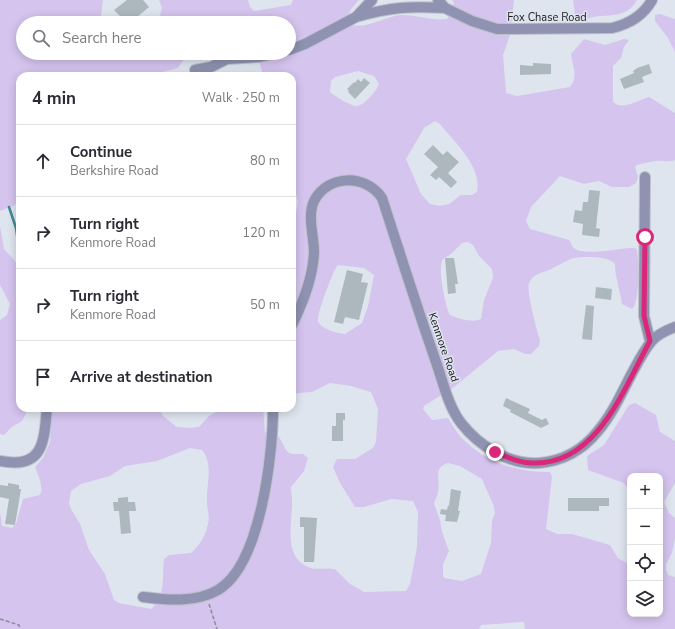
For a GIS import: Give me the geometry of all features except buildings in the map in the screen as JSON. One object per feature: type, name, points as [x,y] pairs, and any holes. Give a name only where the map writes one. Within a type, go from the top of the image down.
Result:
[{"type":"street","points":[[356,17],[372,0]]},
{"type":"street","name":"Fox Chase Road","points":[[442,4],[472,21],[497,29],[602,29],[622,26],[636,19],[641,15],[652,0]]},
{"type":"street","points":[[296,47],[356,17],[392,8],[442,4]]},
{"type":"street","points":[[195,70],[211,67],[225,60]]},
{"type":"street","points":[[645,178],[644,316],[650,341],[675,327]]},
{"type":"street","name":"Kenmore Road","points":[[296,318],[300,310],[312,272],[313,232],[311,213],[314,202],[327,186],[337,181],[347,180],[355,181],[376,190],[382,198],[421,321],[454,412],[476,440],[495,452],[514,460],[532,463],[556,460],[576,452],[586,445],[606,422],[650,341]]},
{"type":"street","points":[[0,461],[10,463],[26,462],[36,455],[44,442],[47,412]]},
{"type":"street","points":[[143,597],[183,599],[206,595],[219,590],[234,575],[254,533],[267,480],[273,412]]},
{"type":"path","points":[[206,595],[217,629]]},
{"type":"path","points":[[0,619],[19,625],[20,629]]},
{"type":"shaded area","points":[[0,0],[103,0],[101,16],[16,16],[16,60],[183,60],[178,68],[162,72],[16,72],[16,204],[0,211]]},
{"type":"shaded area","points":[[159,0],[248,0],[250,7],[254,11],[291,5],[293,0],[359,0],[349,14],[351,25],[357,26],[400,15],[447,19],[454,3],[452,0],[514,0],[510,35],[503,55],[506,93],[517,96],[570,87],[573,83],[575,75],[571,54],[584,39],[605,45],[624,39],[629,40],[624,47],[621,58],[613,66],[613,102],[626,105],[649,97],[675,113],[675,160],[656,161],[637,165],[635,167],[638,177],[636,183],[629,187],[612,187],[599,181],[584,184],[560,176],[531,207],[526,221],[530,229],[569,240],[573,247],[579,251],[594,252],[635,248],[637,250],[638,263],[638,290],[635,305],[632,309],[622,304],[615,264],[608,259],[590,257],[574,258],[538,274],[531,280],[528,287],[532,311],[540,340],[539,346],[531,354],[525,354],[514,349],[498,351],[454,387],[424,406],[423,409],[432,420],[448,418],[465,441],[484,456],[494,461],[515,468],[538,472],[550,472],[552,477],[546,529],[557,534],[572,534],[610,545],[618,558],[627,563],[627,617],[663,617],[663,473],[627,473],[627,487],[624,483],[588,470],[587,456],[604,445],[629,405],[635,403],[656,415],[660,432],[675,441],[675,483],[664,502],[669,513],[675,518],[675,538],[672,553],[666,564],[666,570],[668,575],[675,577],[675,629],[525,629],[524,622],[481,625],[479,629],[0,629],[0,512],[2,526],[12,528],[16,524],[23,499],[40,495],[41,484],[35,467],[43,458],[50,442],[52,412],[161,412],[163,416],[177,427],[190,428],[199,427],[209,416],[216,412],[263,412],[265,432],[279,437],[285,449],[289,453],[303,454],[308,458],[304,471],[291,487],[292,546],[295,555],[300,562],[311,568],[335,569],[350,584],[364,592],[406,591],[410,584],[417,547],[418,512],[413,501],[391,499],[364,507],[355,507],[340,483],[333,467],[337,459],[355,459],[373,448],[376,442],[378,409],[371,392],[351,386],[330,383],[312,392],[296,394],[296,213],[298,202],[296,194],[296,72],[262,72],[259,60],[296,60],[296,16],[160,16],[162,8]],"holes":[[[358,71],[374,76],[379,84],[369,98],[358,106],[350,104],[330,92],[331,81],[335,77]],[[435,121],[440,124],[466,155],[475,173],[477,182],[477,192],[472,195],[461,195],[449,204],[440,206],[430,204],[421,194],[406,159],[424,128]],[[468,242],[473,245],[479,256],[492,269],[493,278],[484,300],[481,319],[470,321],[450,315],[441,278],[441,264],[443,259],[451,254],[462,243]],[[338,265],[364,268],[374,275],[368,306],[362,323],[345,334],[333,332],[319,324],[318,317],[322,302]],[[190,448],[202,450],[208,462],[209,475],[207,502],[209,518],[206,532],[197,547],[191,553],[169,555],[164,559],[161,593],[156,605],[151,609],[119,603],[114,600],[105,574],[89,550],[80,524],[71,509],[69,503],[71,491],[81,484],[110,476],[125,466],[157,461]],[[448,463],[460,466],[482,479],[493,504],[495,513],[492,521],[491,543],[481,574],[462,581],[444,578],[443,576],[443,564],[449,551],[434,504],[438,493],[438,474],[440,468]]]},
{"type":"shaded area","points":[[573,0],[637,0],[630,9],[622,13],[579,19],[575,14]]},
{"type":"shaded area","points":[[660,14],[675,19],[675,52],[668,38],[655,21],[655,15]]},
{"type":"shaded area","points":[[0,226],[4,249],[16,263],[16,412],[26,412],[22,421],[12,427],[4,435],[0,434],[0,320],[7,315],[10,304],[0,285]]},
{"type":"waterway","points":[[9,207],[16,228]]},
{"type":"route","points":[[495,452],[514,460],[532,463],[556,460],[572,455],[586,445],[606,422],[650,341],[644,316],[645,237]]}]
